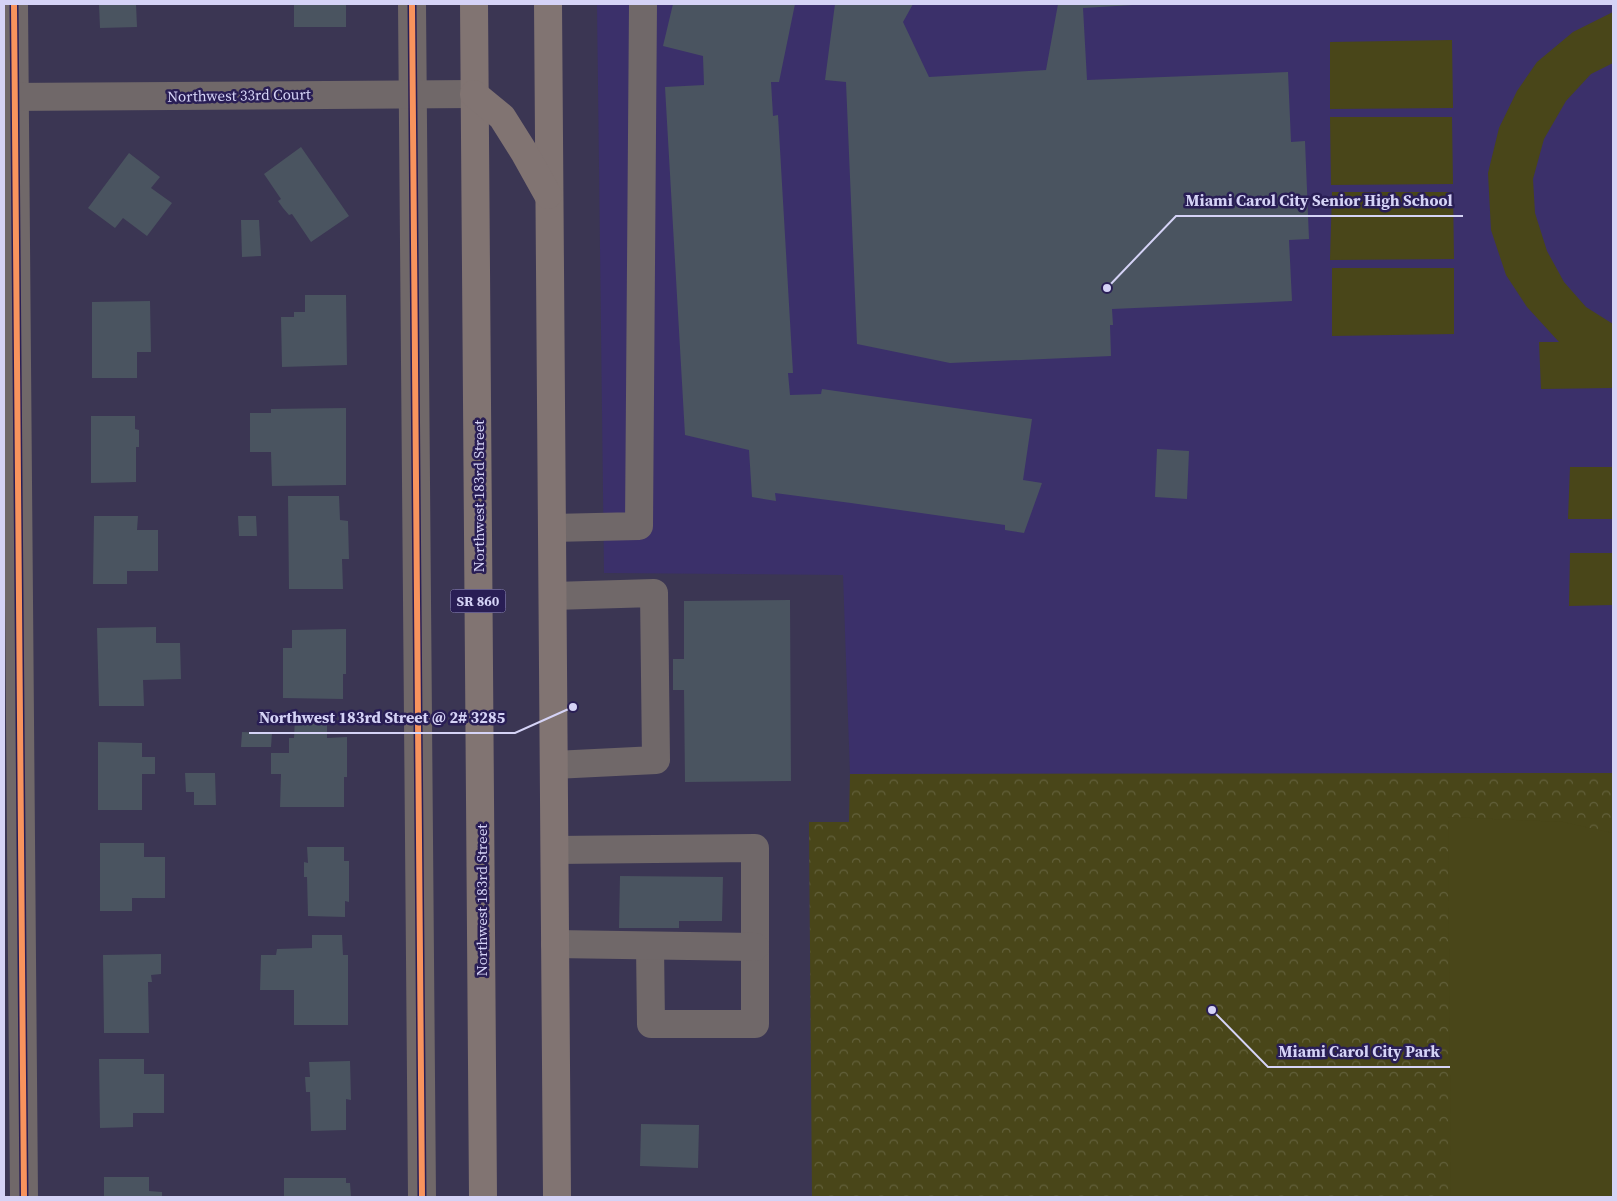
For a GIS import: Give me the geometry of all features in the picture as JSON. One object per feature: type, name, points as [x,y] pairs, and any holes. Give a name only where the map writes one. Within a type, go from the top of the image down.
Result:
[{"type":"main road","name":"Northwest 183rd Street","points":[[474,4],[483,1197]]},
{"type":"main road","points":[[548,4],[558,1197]]},
{"type":"main road","points":[[474,94],[502,117],[550,199]]},
{"type":"street","points":[[14,4],[9,97],[24,1197]]},
{"type":"street","points":[[412,4],[422,1197]]},
{"type":"street","points":[[552,528],[639,526],[643,4]]},
{"type":"street","name":"Northwest 33rd Court","points":[[9,97],[474,94]]},
{"type":"street","points":[[553,596],[654,593],[656,760],[554,765]]},
{"type":"street","points":[[555,850],[756,848],[755,1024],[651,1024],[650,946]]},
{"type":"street","points":[[555,944],[755,947]]},
{"type":"shaded area","points":[[597,4],[1613,4],[1613,773],[850,774],[843,575],[604,573]]},
{"type":"green space","points":[[1613,12],[1613,63],[1591,74],[1566,101],[1544,139],[1533,179],[1535,213],[1547,251],[1564,282],[1586,307],[1613,324],[1613,388],[1541,389],[1539,342],[1559,342],[1527,307],[1506,275],[1491,230],[1488,173],[1499,128],[1517,91],[1537,62],[1573,32]]},
{"type":"green space","points":[[1452,40],[1453,108],[1330,109],[1330,42]]},
{"type":"green space","points":[[1330,117],[1452,117],[1453,184],[1331,185]]},
{"type":"green space","points":[[1332,192],[1453,192],[1454,259],[1330,260]]},
{"type":"green space","points":[[1332,268],[1454,268],[1454,334],[1332,336]]},
{"type":"green space","points":[[1570,467],[1613,467],[1613,519],[1568,519]]},
{"type":"green space","points":[[1570,553],[1613,553],[1613,605],[1569,606]]},
{"type":"green space","points":[[1613,773],[1613,1197],[812,1197],[809,822],[849,822],[850,774]]},
{"type":"green space","points":[[1448,817],[1563,822],[1613,833],[1613,1197],[1451,1197]]},
{"type":"building","points":[[99,4],[136,4],[137,27],[100,28]]},
{"type":"building","points":[[294,4],[346,4],[346,27],[294,27]]},
{"type":"building","points":[[673,4],[795,4],[779,82],[771,82],[773,116],[778,115],[793,373],[788,373],[790,395],[821,394],[822,389],[1032,419],[1023,480],[1042,483],[1024,533],[1005,530],[1005,525],[851,503],[775,493],[776,501],[752,497],[749,450],[685,435],[665,87],[704,85],[703,56],[663,46]]},
{"type":"building","points":[[835,4],[913,4],[903,22],[929,77],[1046,70],[1058,4],[1133,4],[1083,8],[1087,80],[1288,72],[1291,142],[1305,141],[1309,239],[1289,240],[1292,301],[1112,309],[1113,325],[1110,325],[1111,356],[950,363],[857,344],[846,82],[825,80]]},
{"type":"building","points":[[301,147],[349,216],[311,242],[292,214],[289,215],[278,201],[281,199],[264,174]]},
{"type":"building","points":[[129,153],[160,177],[151,188],[172,203],[147,236],[123,218],[115,228],[88,208]]},
{"type":"building","points":[[241,220],[259,220],[261,256],[242,257]]},
{"type":"building","points":[[305,295],[346,295],[347,365],[282,367],[281,317],[294,317],[294,312],[305,312]]},
{"type":"building","points":[[150,301],[151,352],[137,352],[137,378],[92,378],[92,302]]},
{"type":"building","points":[[346,408],[346,485],[272,486],[271,452],[250,452],[250,413],[271,413],[271,409]]},
{"type":"building","points":[[91,416],[135,416],[135,429],[139,430],[139,447],[136,447],[136,482],[91,483]]},
{"type":"building","points":[[1157,449],[1189,451],[1187,499],[1155,497]]},
{"type":"building","points":[[288,496],[339,496],[340,520],[348,521],[349,559],[342,559],[343,589],[289,589]]},
{"type":"building","points":[[94,516],[138,516],[137,530],[158,530],[158,571],[127,571],[127,584],[93,584]]},
{"type":"building","points":[[238,516],[256,516],[257,536],[239,536]]},
{"type":"building","points":[[790,600],[791,781],[685,782],[684,690],[673,690],[673,659],[684,659],[684,601]]},
{"type":"building","points":[[156,627],[156,643],[180,643],[181,679],[143,680],[144,706],[99,706],[97,628]]},
{"type":"building","points":[[346,629],[346,674],[343,674],[343,699],[283,698],[283,648],[292,648],[292,630]]},
{"type":"building","points":[[295,718],[327,718],[327,738],[347,737],[347,777],[344,777],[344,807],[280,807],[281,774],[271,774],[271,753],[289,753],[289,738],[294,738]]},
{"type":"building","points":[[242,732],[272,733],[271,747],[241,747]]},
{"type":"building","points":[[98,742],[142,743],[142,757],[155,757],[155,774],[142,774],[142,810],[98,810]]},
{"type":"building","points":[[185,773],[215,773],[216,805],[194,805],[194,792],[186,792]]},
{"type":"building","points":[[100,843],[144,843],[144,857],[165,857],[165,898],[132,898],[132,911],[100,911]]},
{"type":"building","points":[[307,847],[344,847],[344,861],[349,861],[349,902],[345,901],[345,917],[308,916],[307,877],[304,877],[304,862],[308,863]]},
{"type":"building","points":[[620,876],[723,877],[722,921],[679,921],[679,928],[619,928]]},
{"type":"building","points":[[312,935],[342,935],[343,955],[348,955],[348,1025],[294,1025],[294,990],[260,990],[261,955],[276,955],[277,949],[312,948]]},
{"type":"building","points":[[161,954],[161,974],[151,975],[152,982],[148,982],[149,1033],[104,1033],[103,955]]},
{"type":"building","points":[[99,1059],[144,1059],[144,1074],[164,1074],[164,1113],[133,1113],[133,1127],[100,1128]]},
{"type":"building","points":[[350,1061],[351,1100],[346,1099],[346,1130],[311,1131],[310,1092],[306,1092],[305,1077],[310,1077],[309,1062]]},
{"type":"building","points":[[641,1124],[699,1125],[698,1168],[640,1166]]},
{"type":"building","points":[[104,1177],[149,1177],[149,1191],[162,1192],[162,1197],[104,1197]]},
{"type":"building","points":[[284,1178],[346,1178],[346,1183],[350,1183],[351,1197],[284,1197]]},
{"type":"cycle path","points":[[14,4],[24,1197]]},
{"type":"cycle path","points":[[412,4],[422,1197]]},
{"type":"place","name":"Miami Carol City Senior High School","points":[[1107,288]]},
{"type":"place","name":"Northwest 183rd Street @ 2# 3285","points":[[573,707]]},
{"type":"place","name":"Miami Carol City Park","points":[[1212,1010]]}]
